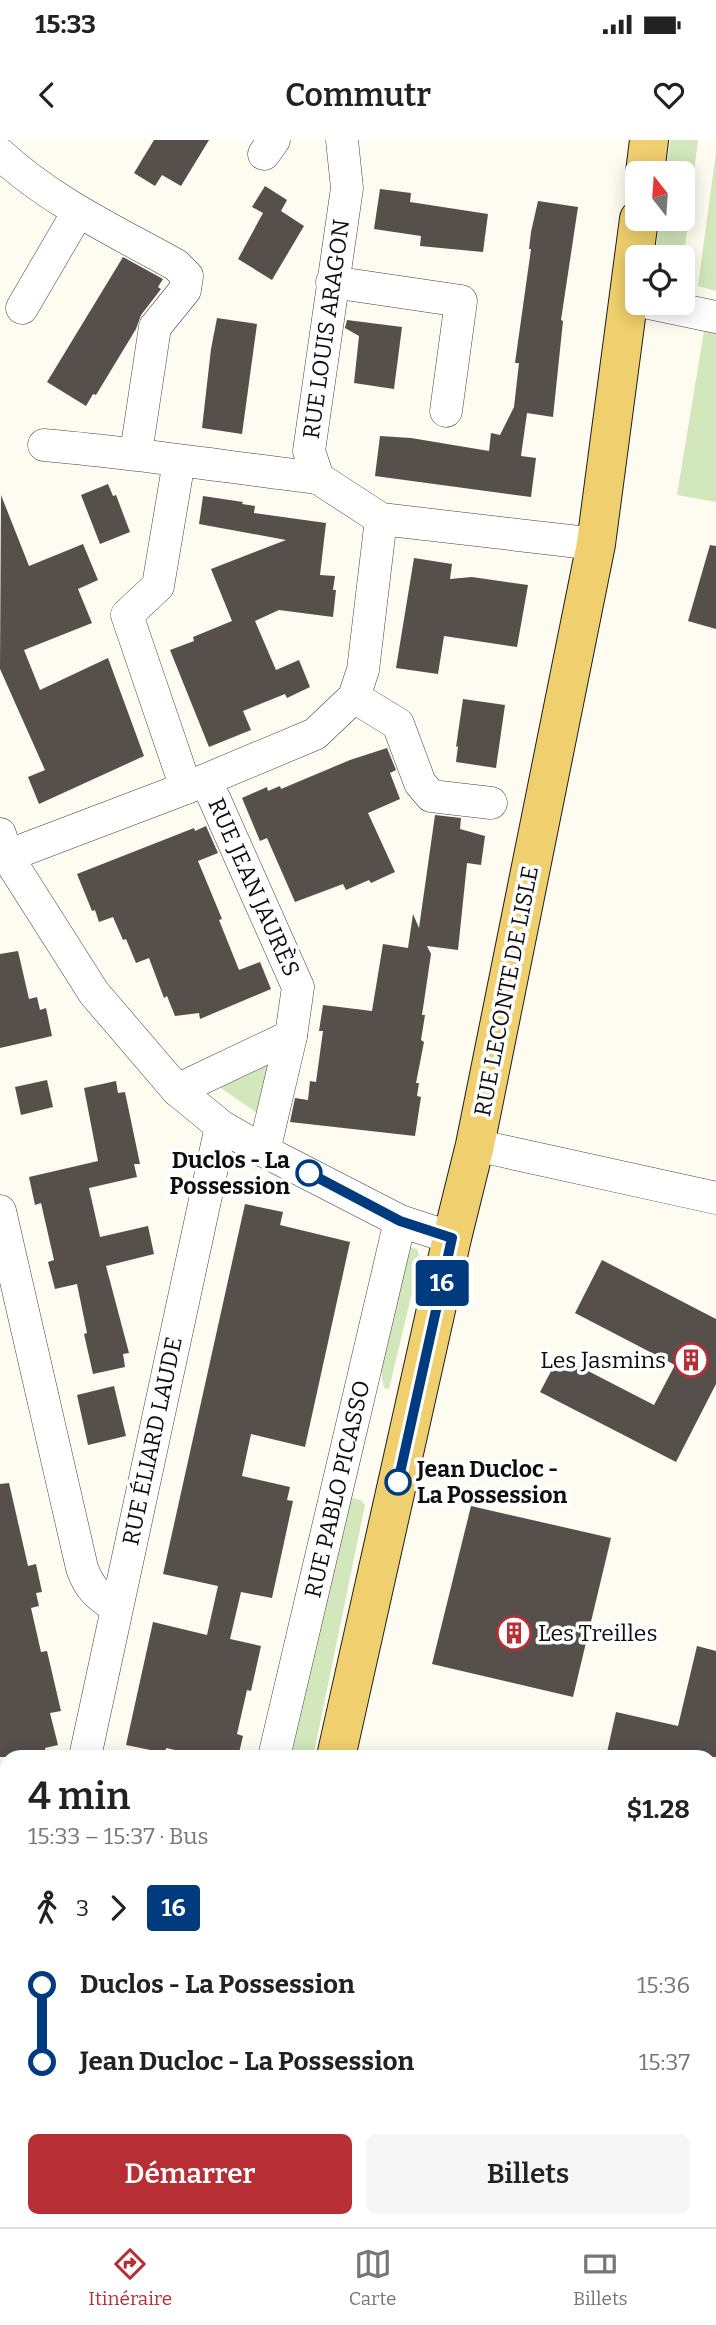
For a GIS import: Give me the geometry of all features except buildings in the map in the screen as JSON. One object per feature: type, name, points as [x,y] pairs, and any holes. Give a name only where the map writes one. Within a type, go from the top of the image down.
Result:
[{"type":"main road","points":[[646,161],[649,140]]},
{"type":"main road","name":"RUE LECONTE DE LISLE","points":[[338,1750],[475,1145],[596,544],[635,315]]},
{"type":"street","name":"RUE LOUIS ARAGON","points":[[318,478],[309,451],[347,188],[342,140]]},
{"type":"street","points":[[0,154],[46,192],[176,265],[187,276],[186,290],[155,327],[136,453]]},
{"type":"street","points":[[22,308],[78,212]]},
{"type":"street","points":[[332,282],[461,301],[446,411]]},
{"type":"street","points":[[695,312],[716,317]]},
{"type":"street","points":[[44,445],[136,453],[318,478],[381,519],[596,544]]},
{"type":"street","name":"RUE JEAN JAURÈS","points":[[179,461],[158,586],[127,615],[196,784],[298,987],[291,1037],[264,1150]]},
{"type":"street","points":[[381,519],[363,670],[354,697],[398,724],[420,783],[431,796],[491,803]]},
{"type":"street","name":"RUE JEAN JAURÈS","points":[[4,845],[196,784],[314,734],[354,697]]},
{"type":"street","points":[[4,845],[94,993],[177,1090],[221,1126],[264,1150],[400,1221],[452,1238]]},
{"type":"street","points":[[177,1090],[291,1037]]},
{"type":"street","name":"RUE ÉLIARD LAUDE","points":[[87,1750],[221,1126]]},
{"type":"street","points":[[475,1145],[716,1198]]},
{"type":"street","points":[[0,1211],[82,1568],[88,1584],[97,1595],[116,1607]]},
{"type":"street","name":"RUE PABLO PICASSO","points":[[276,1750],[400,1221]]},
{"type":"green space","points":[[670,140],[698,140],[695,165],[695,161],[667,161]]},
{"type":"green space","points":[[716,152],[716,291],[698,286]]},
{"type":"green space","points":[[658,231],[687,231],[685,245],[657,245]]},
{"type":"green space","points":[[704,331],[716,333],[716,502],[677,495]]},
{"type":"green space","points":[[277,1054],[263,1117],[215,1084]]},
{"type":"green space","points":[[401,1245],[417,1249],[420,1259],[389,1389],[384,1388],[381,1370],[381,1334]]},
{"type":"green space","points":[[365,1400],[374,1403],[352,1498],[361,1500],[365,1505],[314,1750],[287,1750]]},
{"type":"bus line","name":"16","points":[[309,1173],[400,1221],[452,1238],[398,1482]]},
{"type":"place","name":"Duclos - La Possession","points":[[309,1173]]},
{"type":"place","name":"Les Jasmins","points":[[691,1360]]},
{"type":"place","name":"Jean Ducloc - La Possession","points":[[398,1482]]},
{"type":"place","name":"Les Treilles","points":[[514,1633]]}]
